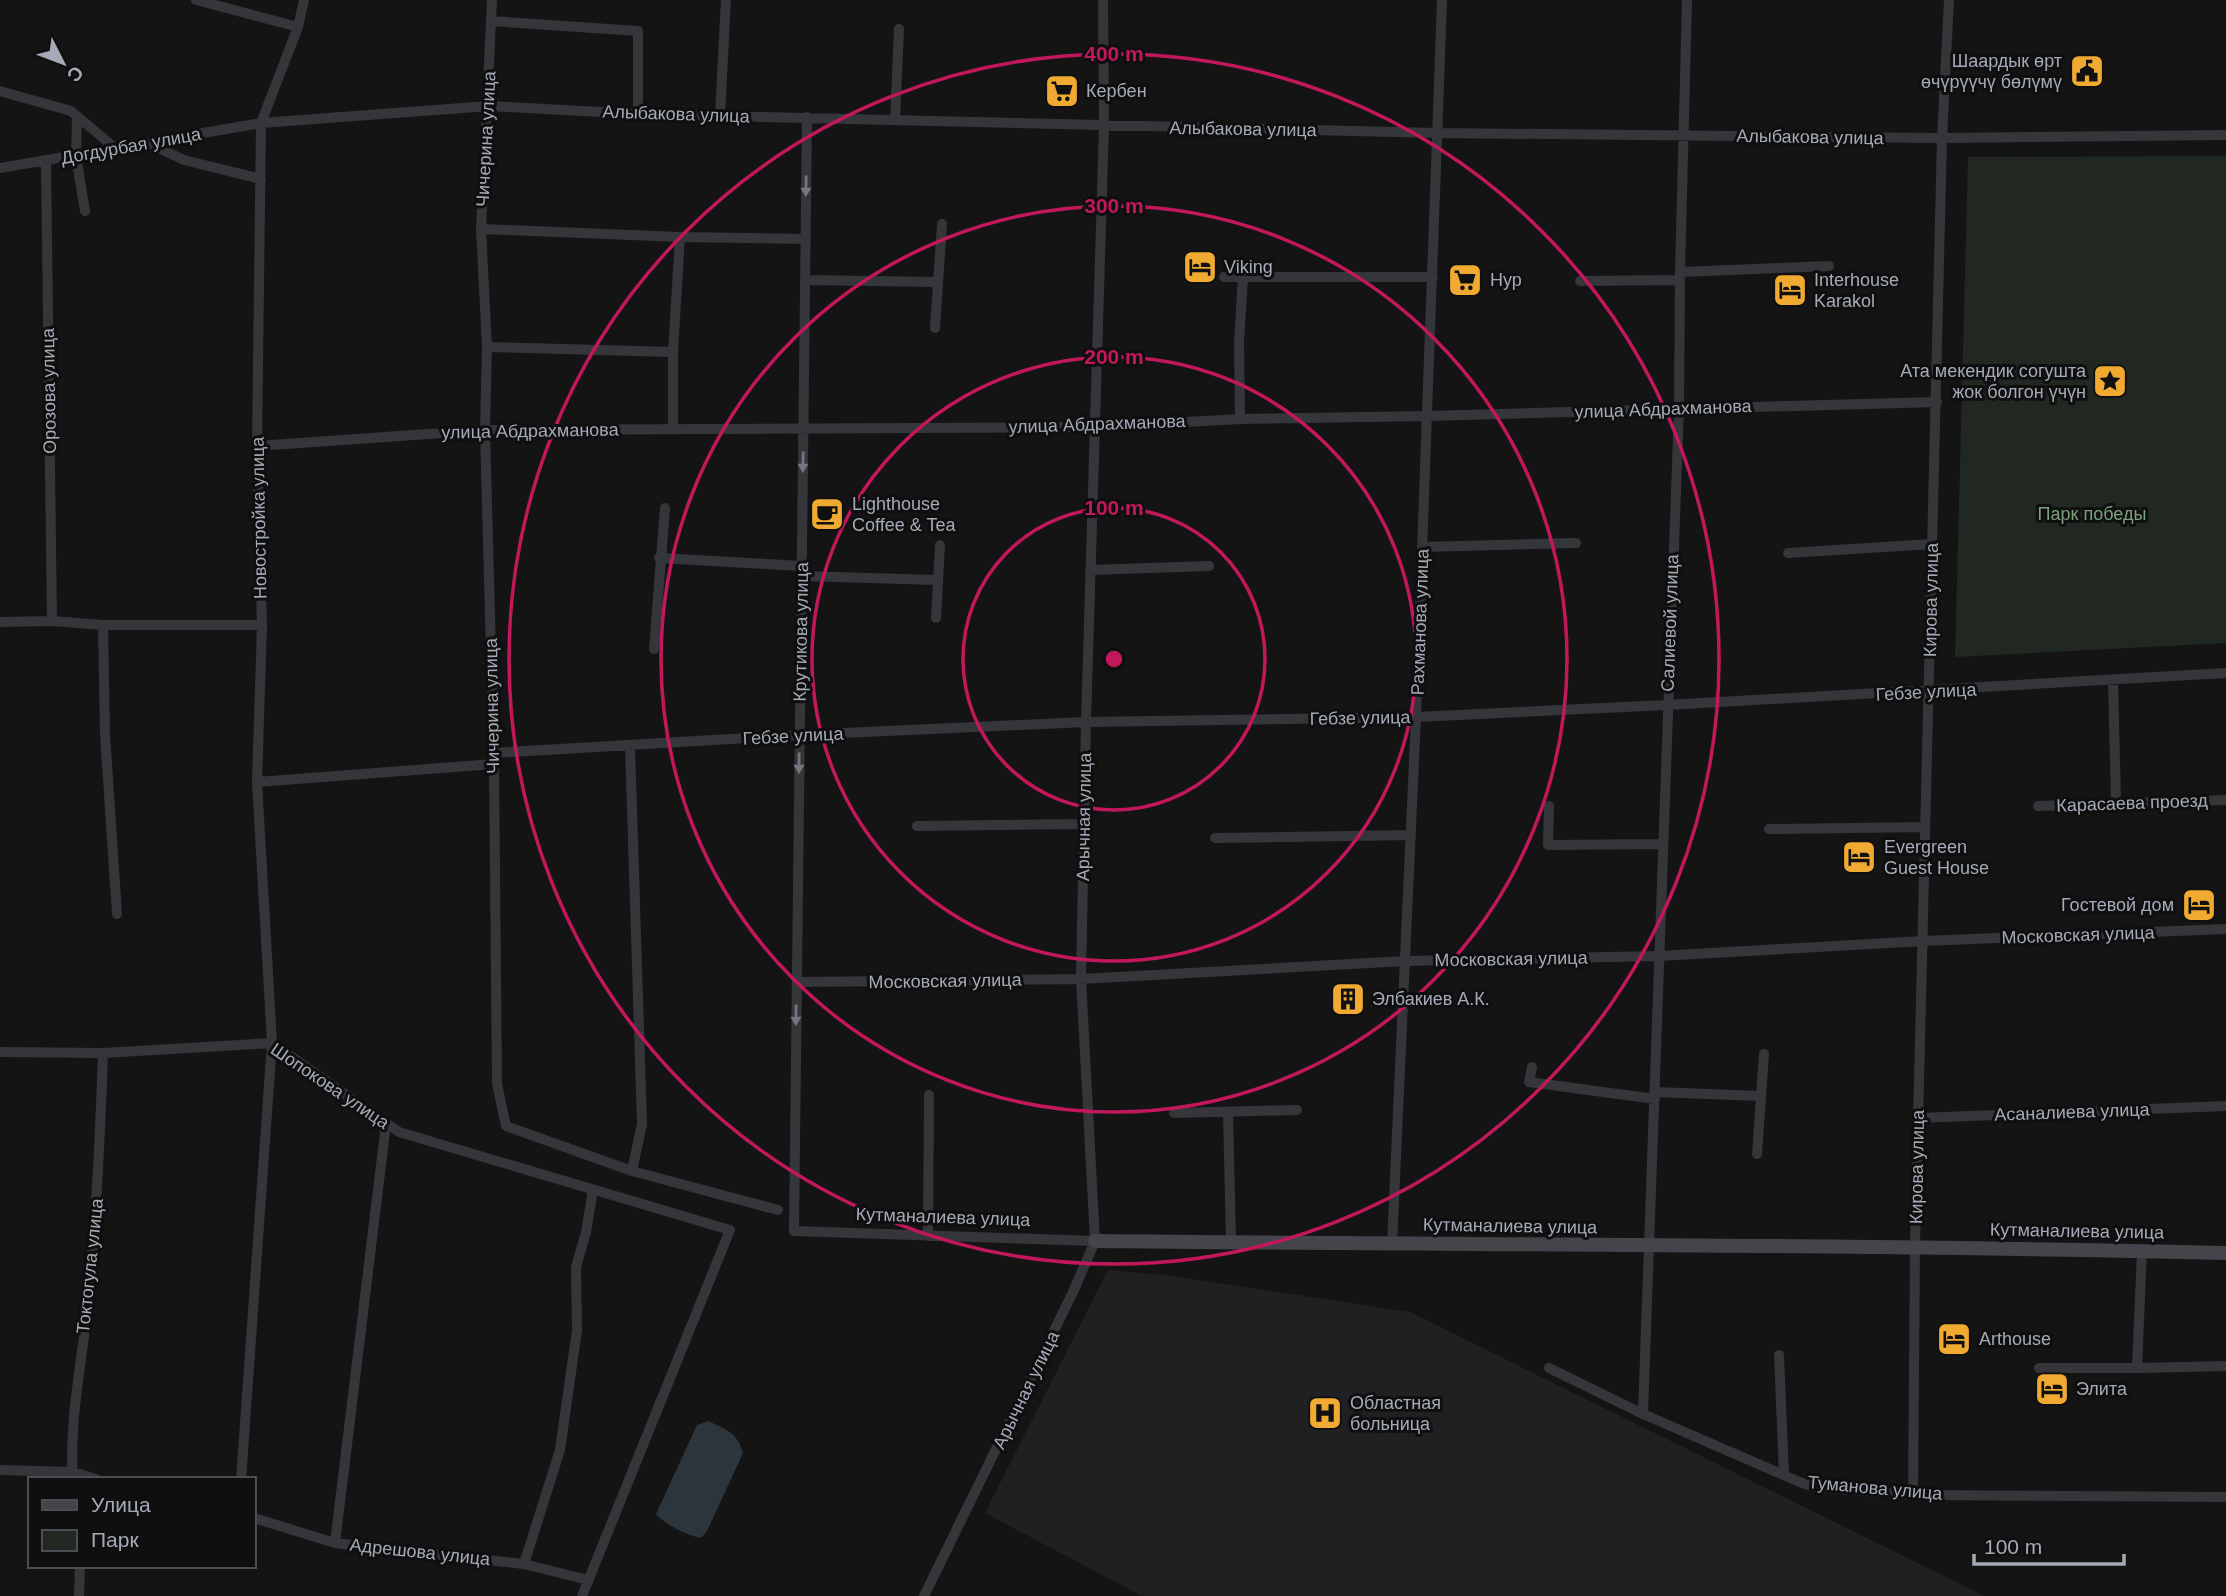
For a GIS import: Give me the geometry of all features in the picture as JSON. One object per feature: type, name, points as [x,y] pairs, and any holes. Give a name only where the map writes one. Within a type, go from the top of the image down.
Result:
[{"type":"street","points":[[196,0],[298,27]]},
{"type":"street","name":"Новостройка улица","points":[[241,1477],[272,1043],[257,782],[262,625],[257,446],[261,123],[298,27],[304,0]]},
{"type":"street","name":"Чичерина улица","points":[[492,0],[481,229],[487,347],[485,430],[497,1084],[506,1126],[632,1171],[778,1210]]},
{"type":"street","points":[[720,115],[726,0]]},
{"type":"street","name":"Арычная улица","points":[[924,1596],[1073,1292],[1095,1241],[1081,979],[1104,125],[1103,0]]},
{"type":"street","name":"Рахманова улица","points":[[1392,1244],[1416,717],[1442,0]]},
{"type":"street","name":"Салиевой улица","points":[[1643,1414],[1679,408],[1687,0]]},
{"type":"street","name":"Кирова улица","points":[[1913,1495],[1915,1246],[1925,827],[1942,138],[1949,0]]},
{"type":"street","points":[[491,21],[638,31],[638,114]]},
{"type":"street","points":[[895,120],[899,29]]},
{"type":"street","points":[[0,91],[71,111],[115,148]]},
{"type":"street","name":"Алыбакова улица","points":[[261,123],[489,106],[638,114],[1437,133],[1942,138],[2226,135]]},
{"type":"street","points":[[77,116],[76,156],[85,211]]},
{"type":"street","name":"Крутикова улица","points":[[794,1231],[807,117]]},
{"type":"street","name":"Догдурбая улица","points":[[0,168],[261,123]]},
{"type":"street","points":[[148,142],[184,160],[261,179]]},
{"type":"street","name":"Орозова улица","points":[[46,162],[52,621]]},
{"type":"street","points":[[935,328],[942,223]]},
{"type":"street","points":[[481,229],[806,239]]},
{"type":"street","points":[[673,429],[673,352],[680,237]]},
{"type":"street","points":[[1580,281],[1829,266]]},
{"type":"street","points":[[1224,277],[1433,277]]},
{"type":"street","points":[[1240,419],[1239,342],[1243,277]]},
{"type":"street","points":[[805,280],[937,282]]},
{"type":"street","points":[[487,347],[673,352]]},
{"type":"street","name":"улица Абдрахманова","points":[[257,446],[485,430],[1096,427],[1240,419],[1937,402]]},
{"type":"street","points":[[654,649],[664,508]]},
{"type":"street","points":[[1422,547],[1576,543]]},
{"type":"street","points":[[1788,553],[1932,544]]},
{"type":"street","points":[[936,618],[940,545]]},
{"type":"street","points":[[659,558],[937,580]]},
{"type":"street","points":[[1090,570],[1209,566]]},
{"type":"street","points":[[0,622],[262,625]]},
{"type":"street","points":[[103,625],[105,734],[117,914]]},
{"type":"street","name":"Гебзе улица","points":[[257,782],[630,746],[800,736],[1086,722],[1416,717],[1929,692],[2226,673]]},
{"type":"street","points":[[2113,680],[2116,802]]},
{"type":"street","points":[[630,746],[642,1116],[632,1171]]},
{"type":"street","name":"Карасаева проезд","points":[[2038,806],[2226,800]]},
{"type":"street","points":[[1549,806],[1548,845],[1663,844]]},
{"type":"street","points":[[918,826],[1084,824]]},
{"type":"street","points":[[1769,830],[1925,827]]},
{"type":"street","points":[[1215,838],[1411,835]]},
{"type":"street","name":"Московская улица","points":[[797,982],[1081,979],[1405,961],[1659,956],[1923,941],[2226,929]]},
{"type":"street","name":"Шопокова улица","points":[[0,1052],[103,1053],[272,1043],[399,1132],[730,1230],[588,1580]]},
{"type":"street","name":"Токтогула улица","points":[[73,1476],[74,1400],[86,1321],[98,1191],[103,1053]]},
{"type":"street","points":[[1757,1154],[1764,1054]]},
{"type":"street","points":[[1532,1067],[1529,1082],[1655,1096],[1760,1096]]},
{"type":"street","points":[[928,1236],[929,1095]]},
{"type":"street","name":"Асаналиева улица","points":[[1918,1118],[2226,1106]]},
{"type":"street","points":[[1174,1113],[1297,1110]]},
{"type":"street","points":[[1228,1112],[1231,1242]]},
{"type":"street","points":[[335,1543],[386,1125]]},
{"type":"street","points":[[524,1564],[561,1450],[577,1330],[576,1266],[586,1232],[593,1190]]},
{"type":"street","name":"Кутманалиева улица","points":[[794,1231],[1095,1241],[1915,1246],[2226,1253]]},
{"type":"street","points":[[2137,1368],[2142,1251]]},
{"type":"street","points":[[1779,1355],[1784,1475]]},
{"type":"street","points":[[2039,1368],[2226,1366]]},
{"type":"street","name":"Туманова улица","points":[[1549,1368],[1643,1414],[1815,1486],[1913,1495],[2226,1497]]},
{"type":"street","points":[[0,1470],[73,1476]]},
{"type":"street","name":"Адрешова улица","points":[[256,1519],[335,1543],[524,1564],[588,1580]]},
{"type":"street","points":[[79,1596],[80,1568]]},
{"type":"street","points":[[582,1596],[588,1580]]},
{"type":"shaded area","name":"Областная больница","points":[[1108,1270],[1165,1275],[1410,1312],[1984,1596],[1142,1596],[985,1513]]},
{"type":"shaded area","points":[[708,1421],[734,1436],[743,1453],[707,1531],[701,1538],[677,1529],[656,1514],[697,1425]]},
{"type":"green space","name":"Парк победы","points":[[2226,156],[2226,643],[1955,657],[1968,157]]},
{"type":"place","name":"Шаардык өрт өчүрүүчү бөлүмү","points":[[2087,71]]},
{"type":"place","name":"Кербен","points":[[1062,91]]},
{"type":"place","name":"Viking","points":[[1200,267]]},
{"type":"place","name":"Нур","points":[[1465,280]]},
{"type":"place","name":"Interhouse Karakol","points":[[1790,290]]},
{"type":"place","name":"Ата мекендик согушта жок болгон үчүн","points":[[2110,381]]},
{"type":"place","name":"Lighthouse Coffee & Tea","points":[[827,514]]},
{"type":"place","name":"Evergreen Guest House","points":[[1859,857]]},
{"type":"place","name":"Гостевой дом","points":[[2199,905]]},
{"type":"place","name":"Элбакиев А.К.","points":[[1348,999]]},
{"type":"place","name":"Arthouse","points":[[1954,1339]]},
{"type":"place","name":"Элита","points":[[2052,1389]]},
{"type":"place","name":"Областная больница","points":[[1325,1413]]}]
